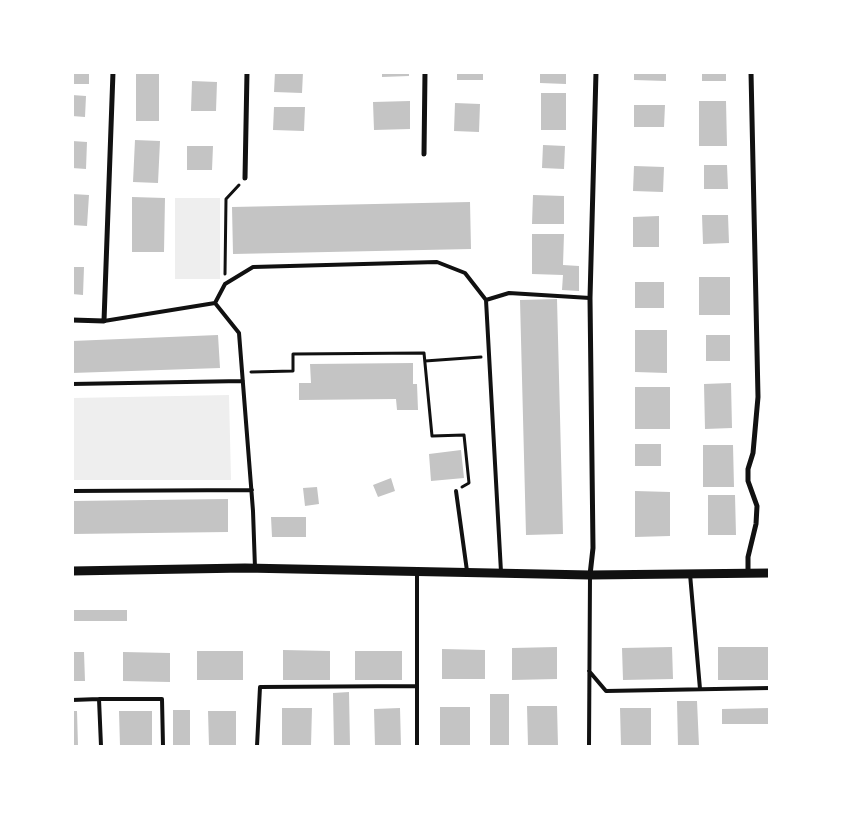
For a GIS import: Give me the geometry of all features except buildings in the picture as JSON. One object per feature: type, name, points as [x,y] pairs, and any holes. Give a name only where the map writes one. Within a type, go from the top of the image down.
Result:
[{"type":"street","points":[[72,320],[104,321],[113,72]]},
{"type":"street","points":[[245,178],[247,72]]},
{"type":"street","points":[[424,154],[425,72]]},
{"type":"street","points":[[590,575],[593,548],[590,298],[596,72]]},
{"type":"street","points":[[748,574],[748,557],[756,524],[756,506],[748,482],[748,469],[753,453],[758,397],[751,72]]},
{"type":"street","points":[[72,571],[255,568],[590,575],[770,573]]},
{"type":"lane","points":[[215,303],[225,284],[253,267],[437,262],[465,273],[486,300],[500,533],[500,572]]},
{"type":"lane","points":[[486,300],[509,294],[590,298]]},
{"type":"lane","points":[[104,321],[215,303]]},
{"type":"lane","points":[[215,303],[240,333],[252,490],[255,568]]},
{"type":"lane","points":[[72,384],[243,380]]},
{"type":"lane","points":[[72,491],[252,490]]},
{"type":"lane","points":[[456,491],[467,571]]},
{"type":"lane","points":[[417,570],[417,746]]},
{"type":"lane","points":[[690,573],[700,689]]},
{"type":"lane","points":[[589,746],[590,575]]},
{"type":"lane","points":[[589,670],[606,691],[770,688]]},
{"type":"lane","points":[[257,746],[260,687],[417,686]]},
{"type":"lane","points":[[99,699],[101,746]]},
{"type":"lane","points":[[72,700],[162,700],[163,746]]},
{"type":"path","points":[[225,284],[226,199],[245,178]]},
{"type":"path","points":[[242,372],[293,371],[293,354],[424,353],[432,436],[464,435],[469,483],[456,491]]},
{"type":"path","points":[[425,361],[488,357]]},
{"type":"shaded area","points":[[175,198],[220,198],[220,279],[175,279]]},
{"type":"shaded area","points":[[229,395],[231,480],[73,480],[73,398]]}]
